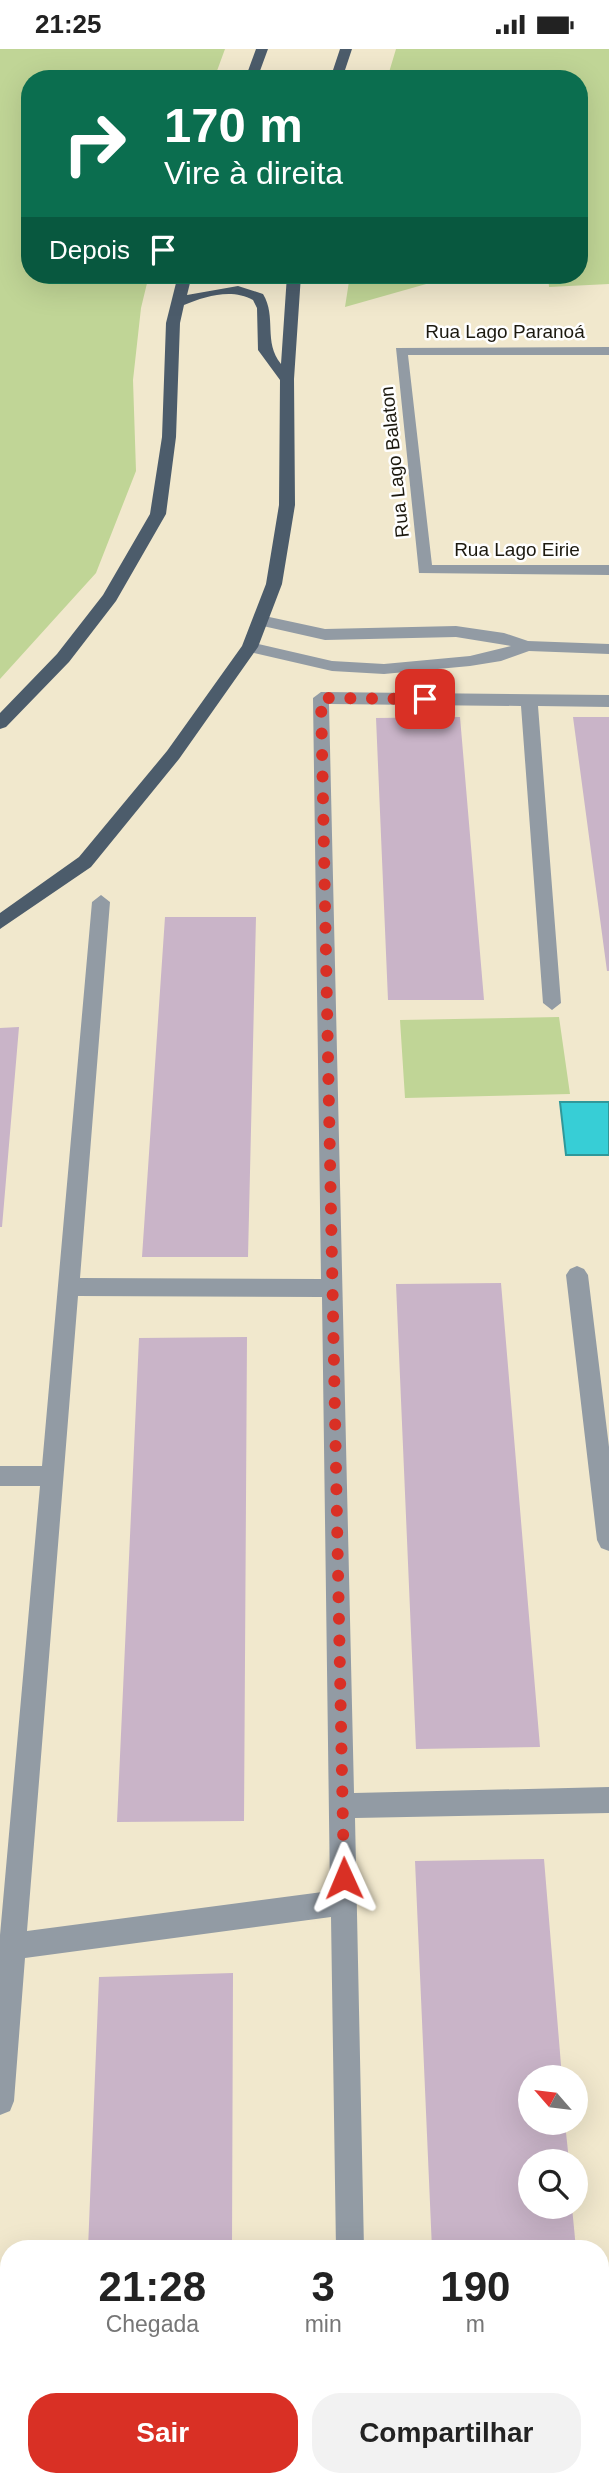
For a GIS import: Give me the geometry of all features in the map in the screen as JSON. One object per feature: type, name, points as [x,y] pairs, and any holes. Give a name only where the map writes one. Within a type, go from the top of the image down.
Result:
[{"type":"main road","points":[[254,70],[262,49]]},
{"type":"main road","points":[[339,70],[346,49]]},
{"type":"main road","points":[[0,723],[63,658],[110,597],[158,513],[169,437],[173,323],[183,284]]},
{"type":"main road","points":[[0,922],[85,862],[212,704],[250,647],[274,584],[287,505],[287,379],[293,284]]},
{"type":"main road","points":[[178,303],[203,292],[218,290],[245,292],[257,297],[263,305],[262,347],[270,362],[287,379]]},
{"type":"street","name":"Rua Lago Paranoá","points":[[401,351],[609,351]]},
{"type":"street","name":"Rua Lago Balaton","points":[[401,351],[425,570]]},
{"type":"street","name":"Rua Lago Eirie","points":[[425,570],[609,569]]},
{"type":"street","points":[[260,620],[332,635],[470,632],[509,638],[527,646]]},
{"type":"street","points":[[250,647],[332,666],[384,669],[470,661],[527,646],[609,649]]},
{"type":"street","points":[[350,2240],[321,698],[609,701]]},
{"type":"street","points":[[529,700],[552,1003]]},
{"type":"street","points":[[0,2101],[6,1947],[54,1476],[102,902]]},
{"type":"street","points":[[577,1275],[609,1539]]},
{"type":"street","points":[[69,1287],[333,1288]]},
{"type":"street","points":[[0,1476],[54,1476]]},
{"type":"street","points":[[343,1806],[609,1800]]},
{"type":"street","points":[[6,1947],[344,1902]]},
{"type":"green space","points":[[0,49],[225,49],[217,70],[21,70],[21,284],[147,284],[141,308],[133,380],[136,471],[96,573],[0,679]]},
{"type":"green space","points":[[396,49],[609,49],[609,284],[549,287],[549,284],[588,284],[588,70],[390,70]]},
{"type":"green space","points":[[349,284],[426,284],[345,307]]},
{"type":"green space","points":[[559,1017],[570,1094],[405,1098],[400,1020]]},
{"type":"water","points":[[560,1102],[609,1102],[609,1155],[566,1155]]},
{"type":"building","points":[[460,717],[484,1000],[388,1000],[376,718]]},
{"type":"building","points":[[573,717],[609,717],[609,971],[607,971]]},
{"type":"building","points":[[165,917],[256,917],[248,1257],[142,1257]]},
{"type":"building","points":[[19,1027],[2,1227],[0,1227],[0,1028]]},
{"type":"building","points":[[501,1283],[540,1747],[416,1749],[396,1284]]},
{"type":"building","points":[[247,1337],[244,1821],[117,1822],[139,1338]]},
{"type":"building","points":[[544,1859],[561,2065],[518,2065],[518,2135],[566,2135],[568,2149],[518,2149],[518,2219],[573,2219],[575,2240],[432,2240],[415,1861]]},
{"type":"building","points":[[233,1973],[232,2240],[88,2240],[99,1977]]},
{"type":"route","points":[[344,1878],[321,698],[425,699]]}]
